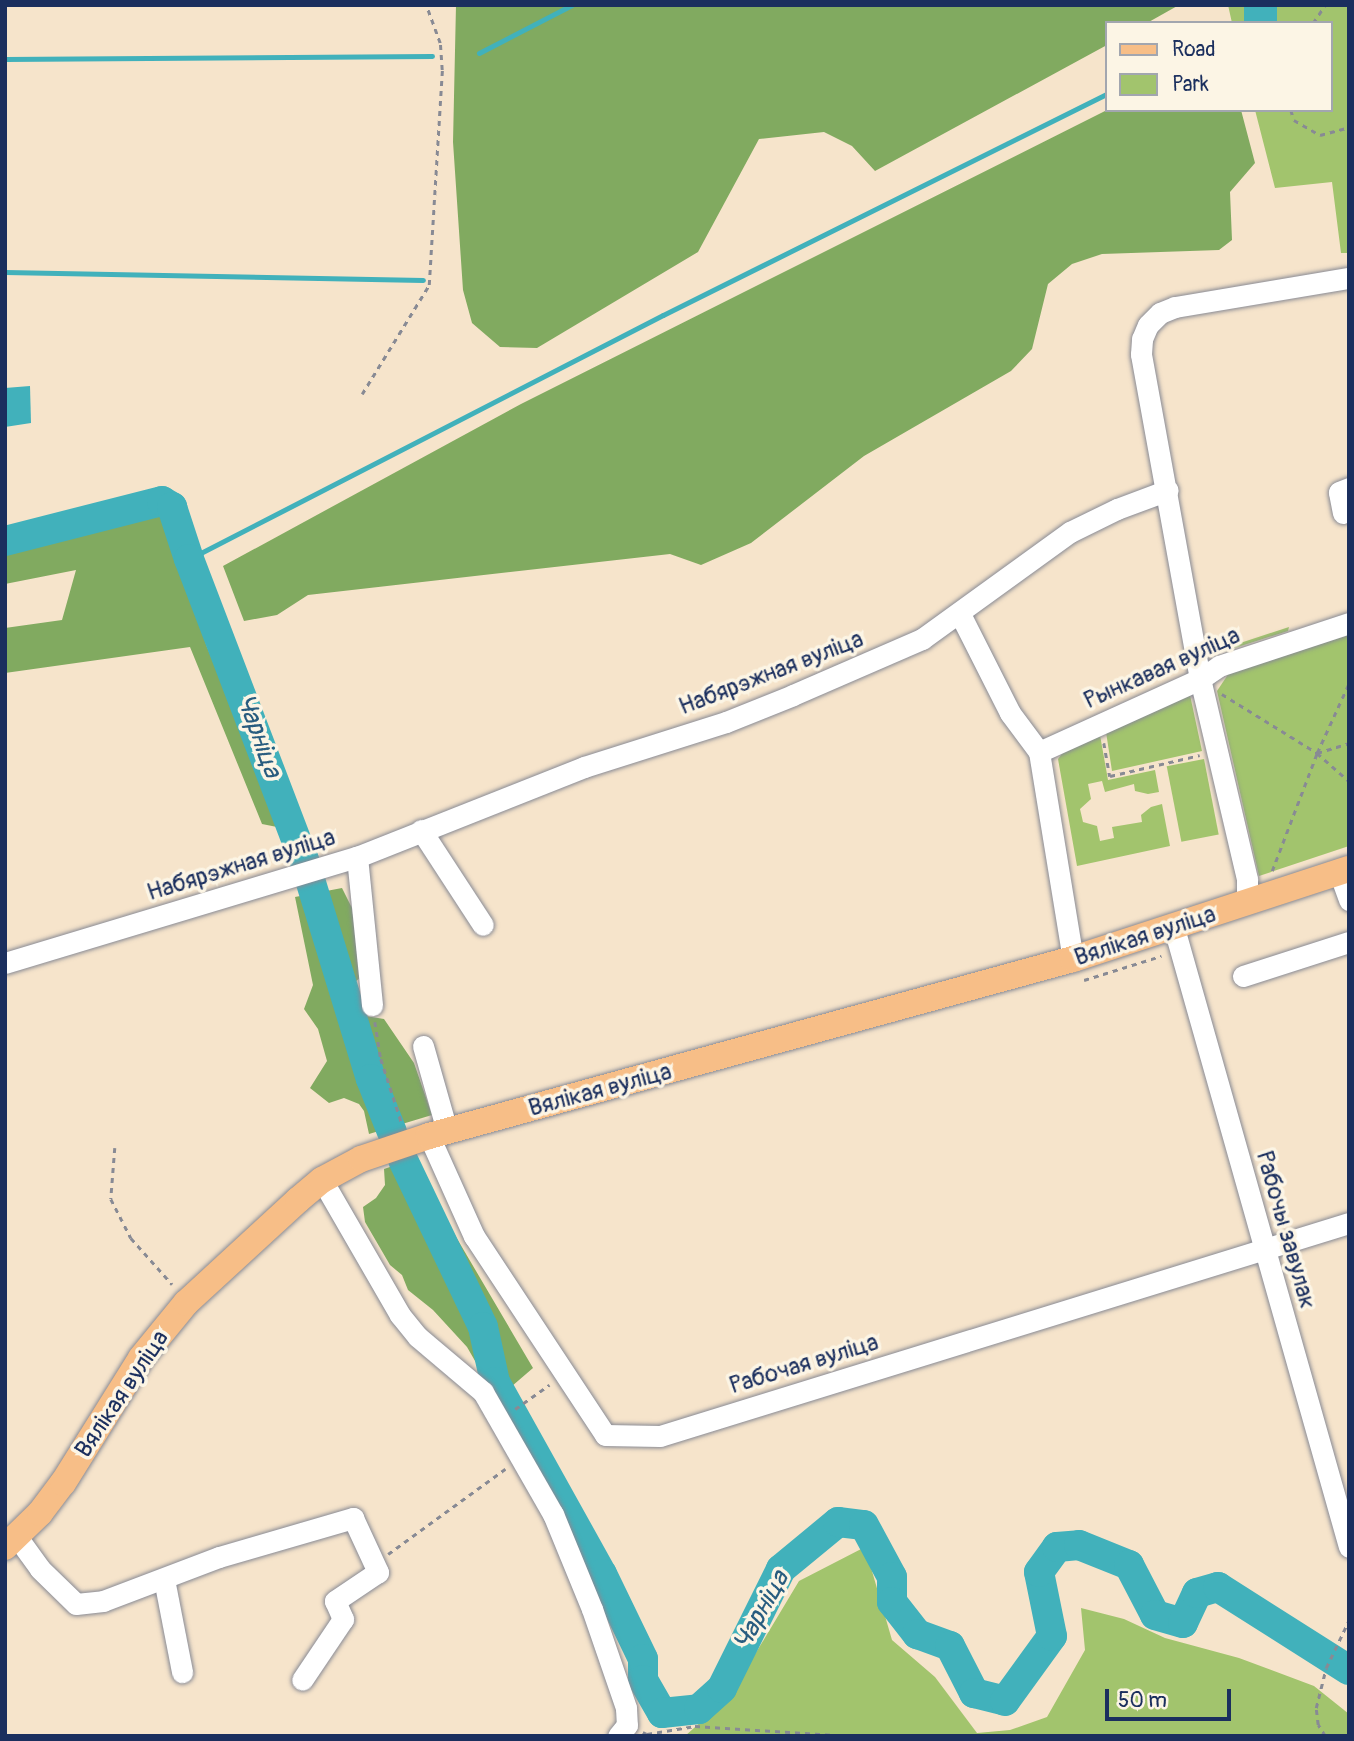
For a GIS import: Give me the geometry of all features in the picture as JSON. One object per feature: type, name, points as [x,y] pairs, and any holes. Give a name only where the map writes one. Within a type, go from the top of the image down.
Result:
[{"type":"main road","name":"Вялікая вуліца","points":[[11,1542],[64,1483],[141,1358],[186,1303],[237,1253],[322,1180],[361,1159],[427,1133],[1076,970],[1177,939],[1247,903],[1344,870]]},
{"type":"street","points":[[1247,903],[1247,879],[1200,679],[1168,490],[1141,354],[1148,325],[1160,313],[1175,307],[1349,278]]},
{"type":"street","points":[[1343,513],[1339,492],[1349,488]]},
{"type":"street","name":"Набярэжная вуліца","points":[[5,963],[357,857],[584,766],[726,722],[793,695],[922,639],[960,614],[994,584],[1069,531],[1168,490]]},
{"type":"street","points":[[960,614],[1010,713],[1039,752],[1076,970]]},
{"type":"street","name":"Рынкавая вуліца","points":[[1039,752],[1200,679],[1219,666],[1349,623]]},
{"type":"street","points":[[421,830],[483,925]]},
{"type":"street","points":[[357,857],[372,1005]]},
{"type":"street","points":[[1344,870],[1349,900]]},
{"type":"street","name":"Рабочы завулак","points":[[1177,939],[1349,1547]]},
{"type":"street","points":[[1243,976],[1349,942]]},
{"type":"street","name":"Рабочая вуліца","points":[[423,1046],[427,1133],[474,1236],[605,1435],[660,1436],[1264,1252],[1349,1223]]},
{"type":"street","points":[[322,1180],[400,1315],[418,1337],[483,1392],[522,1457],[553,1514],[592,1609],[622,1695],[622,1730]]},
{"type":"street","points":[[11,1542],[76,1604],[103,1601],[219,1557],[353,1518],[378,1572],[335,1601],[343,1619],[302,1680]]},
{"type":"street","points":[[164,1579],[182,1672]]},
{"type":"path","points":[[362,394],[429,285],[442,70],[440,43],[426,5]]},
{"type":"path","points":[[1314,21],[1325,5]]},
{"type":"path","points":[[1292,112],[1294,120],[1320,135],[1349,127]]},
{"type":"path","points":[[1271,872],[1317,753],[1349,683]]},
{"type":"path","points":[[1220,704],[1217,691],[1317,753],[1349,781]]},
{"type":"path","points":[[1104,740],[1110,776],[1203,755]]},
{"type":"path","points":[[1317,753],[1349,743]]},
{"type":"path","points":[[1076,970],[1177,939]]},
{"type":"path","points":[[372,1005],[381,1059],[427,1133]]},
{"type":"path","points":[[115,1148],[111,1199],[131,1238],[175,1287]]},
{"type":"path","points":[[523,1405],[541,1388],[567,1378]]},
{"type":"path","points":[[374,1562],[522,1457]]},
{"type":"path","points":[[1325,1736],[1318,1725],[1316,1708],[1326,1668],[1337,1650],[1349,1620]]},
{"type":"path","points":[[622,1730],[647,1734],[695,1726],[851,1736]]},
{"type":"green space","points":[[456,5],[1179,5],[1151,21],[1106,21],[1106,46],[875,171],[852,146],[824,132],[759,139],[698,252],[537,348],[500,347],[472,323],[463,290],[453,142]]},
{"type":"green space","points":[[1228,5],[1349,5],[1349,253],[1341,253],[1332,182],[1275,188],[1256,112],[1333,112],[1333,21],[1232,21]]},
{"type":"green space","points":[[1106,111],[1242,112],[1255,163],[1230,192],[1232,240],[1219,250],[1102,254],[1072,264],[1048,284],[1032,349],[1011,371],[864,456],[751,543],[701,565],[670,554],[308,595],[277,615],[244,621],[223,566],[521,404]]},
{"type":"green space","points":[[163,514],[207,647],[282,828],[262,824],[190,647],[5,673],[5,628],[62,620],[76,570],[5,584],[5,553]]},
{"type":"green space","points":[[1289,627],[1288,631],[1219,653],[1219,650]]},
{"type":"green space","points":[[1349,635],[1349,846],[1259,876],[1217,691],[1229,673]]},
{"type":"green space","points":[[1190,695],[1202,751],[1112,771],[1106,732]]},
{"type":"green space","points":[[1100,735],[1108,780],[1155,770],[1159,792],[1148,794],[1135,791],[1134,784],[1105,792],[1102,781],[1088,784],[1091,799],[1080,809],[1083,822],[1097,826],[1100,841],[1114,838],[1112,827],[1142,822],[1141,815],[1151,807],[1162,804],[1170,846],[1077,866],[1058,759],[1064,751]]},
{"type":"green space","points":[[1204,759],[1219,835],[1181,842],[1167,766]]},
{"type":"green space","points":[[342,888],[352,908],[362,976],[354,983],[366,1016],[384,1019],[414,1063],[432,1115],[369,1134],[364,1111],[359,1104],[344,1098],[329,1103],[310,1088],[327,1061],[318,1029],[304,1009],[313,985],[295,897]]},
{"type":"green space","points":[[416,1158],[449,1225],[533,1368],[497,1399],[467,1347],[433,1310],[408,1290],[402,1275],[390,1265],[365,1222],[363,1207],[376,1198],[385,1185],[384,1169]]},
{"type":"green space","points":[[865,1547],[892,1640],[935,1677],[977,1733],[1010,1730],[1047,1717],[1085,1650],[1081,1608],[1124,1619],[1165,1638],[1239,1658],[1314,1686],[1349,1714],[1349,1736],[685,1736],[730,1696],[799,1581]]},
{"type":"water","points":[[1244,5],[1277,5],[1277,21],[1244,21]]},
{"type":"water","points":[[30,386],[31,423],[5,427],[5,388]]},
{"type":"waterway","points":[[479,53],[572,5]]},
{"type":"waterway","points":[[5,59],[432,56]]},
{"type":"waterway","points":[[189,559],[663,315],[1106,94]]},
{"type":"waterway","points":[[5,272],[423,280]]},
{"type":"waterway","name":"Чарніца","points":[[5,541],[162,501],[172,507],[189,559],[304,860],[371,1079],[392,1132]]},
{"type":"waterway","name":"Чарніца","points":[[403,1160],[483,1327],[495,1382],[602,1574],[643,1659],[643,1680],[662,1713],[699,1709],[722,1688],[781,1569],[838,1522],[864,1525],[892,1577],[892,1602],[917,1634],[950,1646],[974,1693],[1005,1701],[1052,1636],[1039,1572],[1057,1547],[1079,1545],[1129,1565],[1155,1615],[1183,1623],[1197,1593],[1218,1587],[1349,1670]]}]
